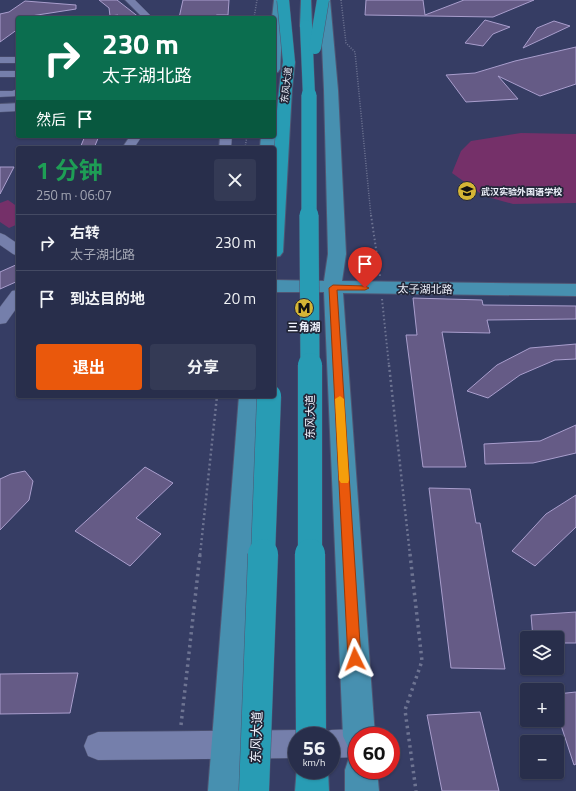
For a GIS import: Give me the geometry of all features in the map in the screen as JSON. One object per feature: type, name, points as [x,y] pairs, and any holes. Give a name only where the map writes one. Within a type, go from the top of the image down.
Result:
[{"type":"highway","points":[[283,0],[288,62]]},
{"type":"highway","points":[[288,62],[290,0]]},
{"type":"highway","points":[[306,0],[309,97]]},
{"type":"highway","points":[[309,97],[324,0]]},
{"type":"highway","name":"东风大道","points":[[276,219],[284,89],[288,62]]},
{"type":"highway","name":"东风大道","points":[[309,97],[311,727]]},
{"type":"highway","name":"东风大道","points":[[254,791],[269,398]]},
{"type":"highway","points":[[312,779],[312,791]]},
{"type":"main road","points":[[276,41],[279,0]]},
{"type":"main road","points":[[324,0],[331,90],[337,254],[333,280],[358,727]]},
{"type":"main road","name":"太子湖北路","points":[[276,273],[333,280],[576,290]]},
{"type":"main road","name":"太子湖北路","points":[[380,281],[576,275]]},
{"type":"main road","name":"太子湖北路","points":[[276,286],[333,280]]},
{"type":"main road","points":[[225,791],[250,398]]},
{"type":"main road","points":[[361,779],[362,791]]},
{"type":"street","points":[[130,0],[146,16]]},
{"type":"street","points":[[0,60],[16,60]]},
{"type":"street","points":[[0,74],[16,74]]},
{"type":"street","points":[[0,94],[16,93]]},
{"type":"street","points":[[0,108],[16,108]]},
{"type":"street","points":[[0,319],[16,298]]},
{"type":"street","points":[[98,746],[288,744]]},
{"type":"path","points":[[254,16],[257,0]]},
{"type":"path","points":[[341,0],[346,43],[355,52],[359,106],[422,661],[405,710],[416,791]]},
{"type":"path","points":[[179,746],[217,398]]},
{"type":"shaded area","points":[[521,133],[576,134],[576,203],[513,204],[484,196],[452,173],[461,151],[471,141]]},
{"type":"shaded area","points":[[8,200],[16,206],[16,225],[9,228],[0,222],[0,203]]},
{"type":"building","points":[[99,0],[117,0],[137,16],[110,16],[109,8]]},
{"type":"building","points":[[183,0],[229,0],[228,15],[179,16]]},
{"type":"building","points":[[366,0],[423,0],[425,15],[464,0],[534,0],[493,17],[365,15]]},
{"type":"building","points":[[25,1],[76,5],[76,9],[31,16],[16,16],[16,30],[0,42],[0,14],[9,12]]},
{"type":"building","points":[[485,20],[510,27],[493,34],[483,46],[465,43]]},
{"type":"building","points":[[554,21],[570,26],[523,48],[537,28]]},
{"type":"building","points":[[576,47],[576,84],[540,96],[498,76],[518,99],[466,102],[446,75],[475,73],[515,61]]},
{"type":"building","points":[[84,138],[98,138],[95,146],[81,146]]},
{"type":"building","points":[[0,167],[14,167],[0,194]]},
{"type":"building","points":[[16,265],[16,282],[0,289],[0,272]]},
{"type":"building","points":[[413,298],[482,300],[483,305],[576,306],[576,319],[487,320],[490,333],[442,332],[466,467],[423,467],[406,335],[417,335]]},
{"type":"building","points":[[576,344],[576,359],[555,360],[520,375],[488,398],[467,391],[497,365],[530,348]]},
{"type":"building","points":[[576,425],[576,453],[533,463],[485,464],[484,444],[540,441]]},
{"type":"building","points":[[145,467],[173,483],[136,518],[161,534],[130,566],[75,531]]},
{"type":"building","points":[[25,471],[33,481],[29,500],[0,530],[0,479],[11,474]]},
{"type":"building","points":[[429,488],[470,489],[476,523],[480,523],[505,669],[451,668]]},
{"type":"building","points":[[576,495],[576,527],[535,566],[512,551],[546,514]]},
{"type":"building","points":[[576,612],[576,643],[564,643],[564,631],[532,631],[531,615]]},
{"type":"building","points":[[78,673],[70,713],[0,714],[0,674]]},
{"type":"building","points":[[576,692],[576,764],[574,765],[562,727],[564,727],[564,693]]},
{"type":"building","points":[[480,712],[499,791],[442,791],[427,715]]},
{"type":"slow traffic","points":[[340,399],[344,480]]},
{"type":"place","name":"武汉实验外国语学校","points":[[467,191]]},
{"type":"place","name":"三角湖","points":[[304,308]]},
{"type":"route","points":[[355,659],[333,288],[365,288]]}]
